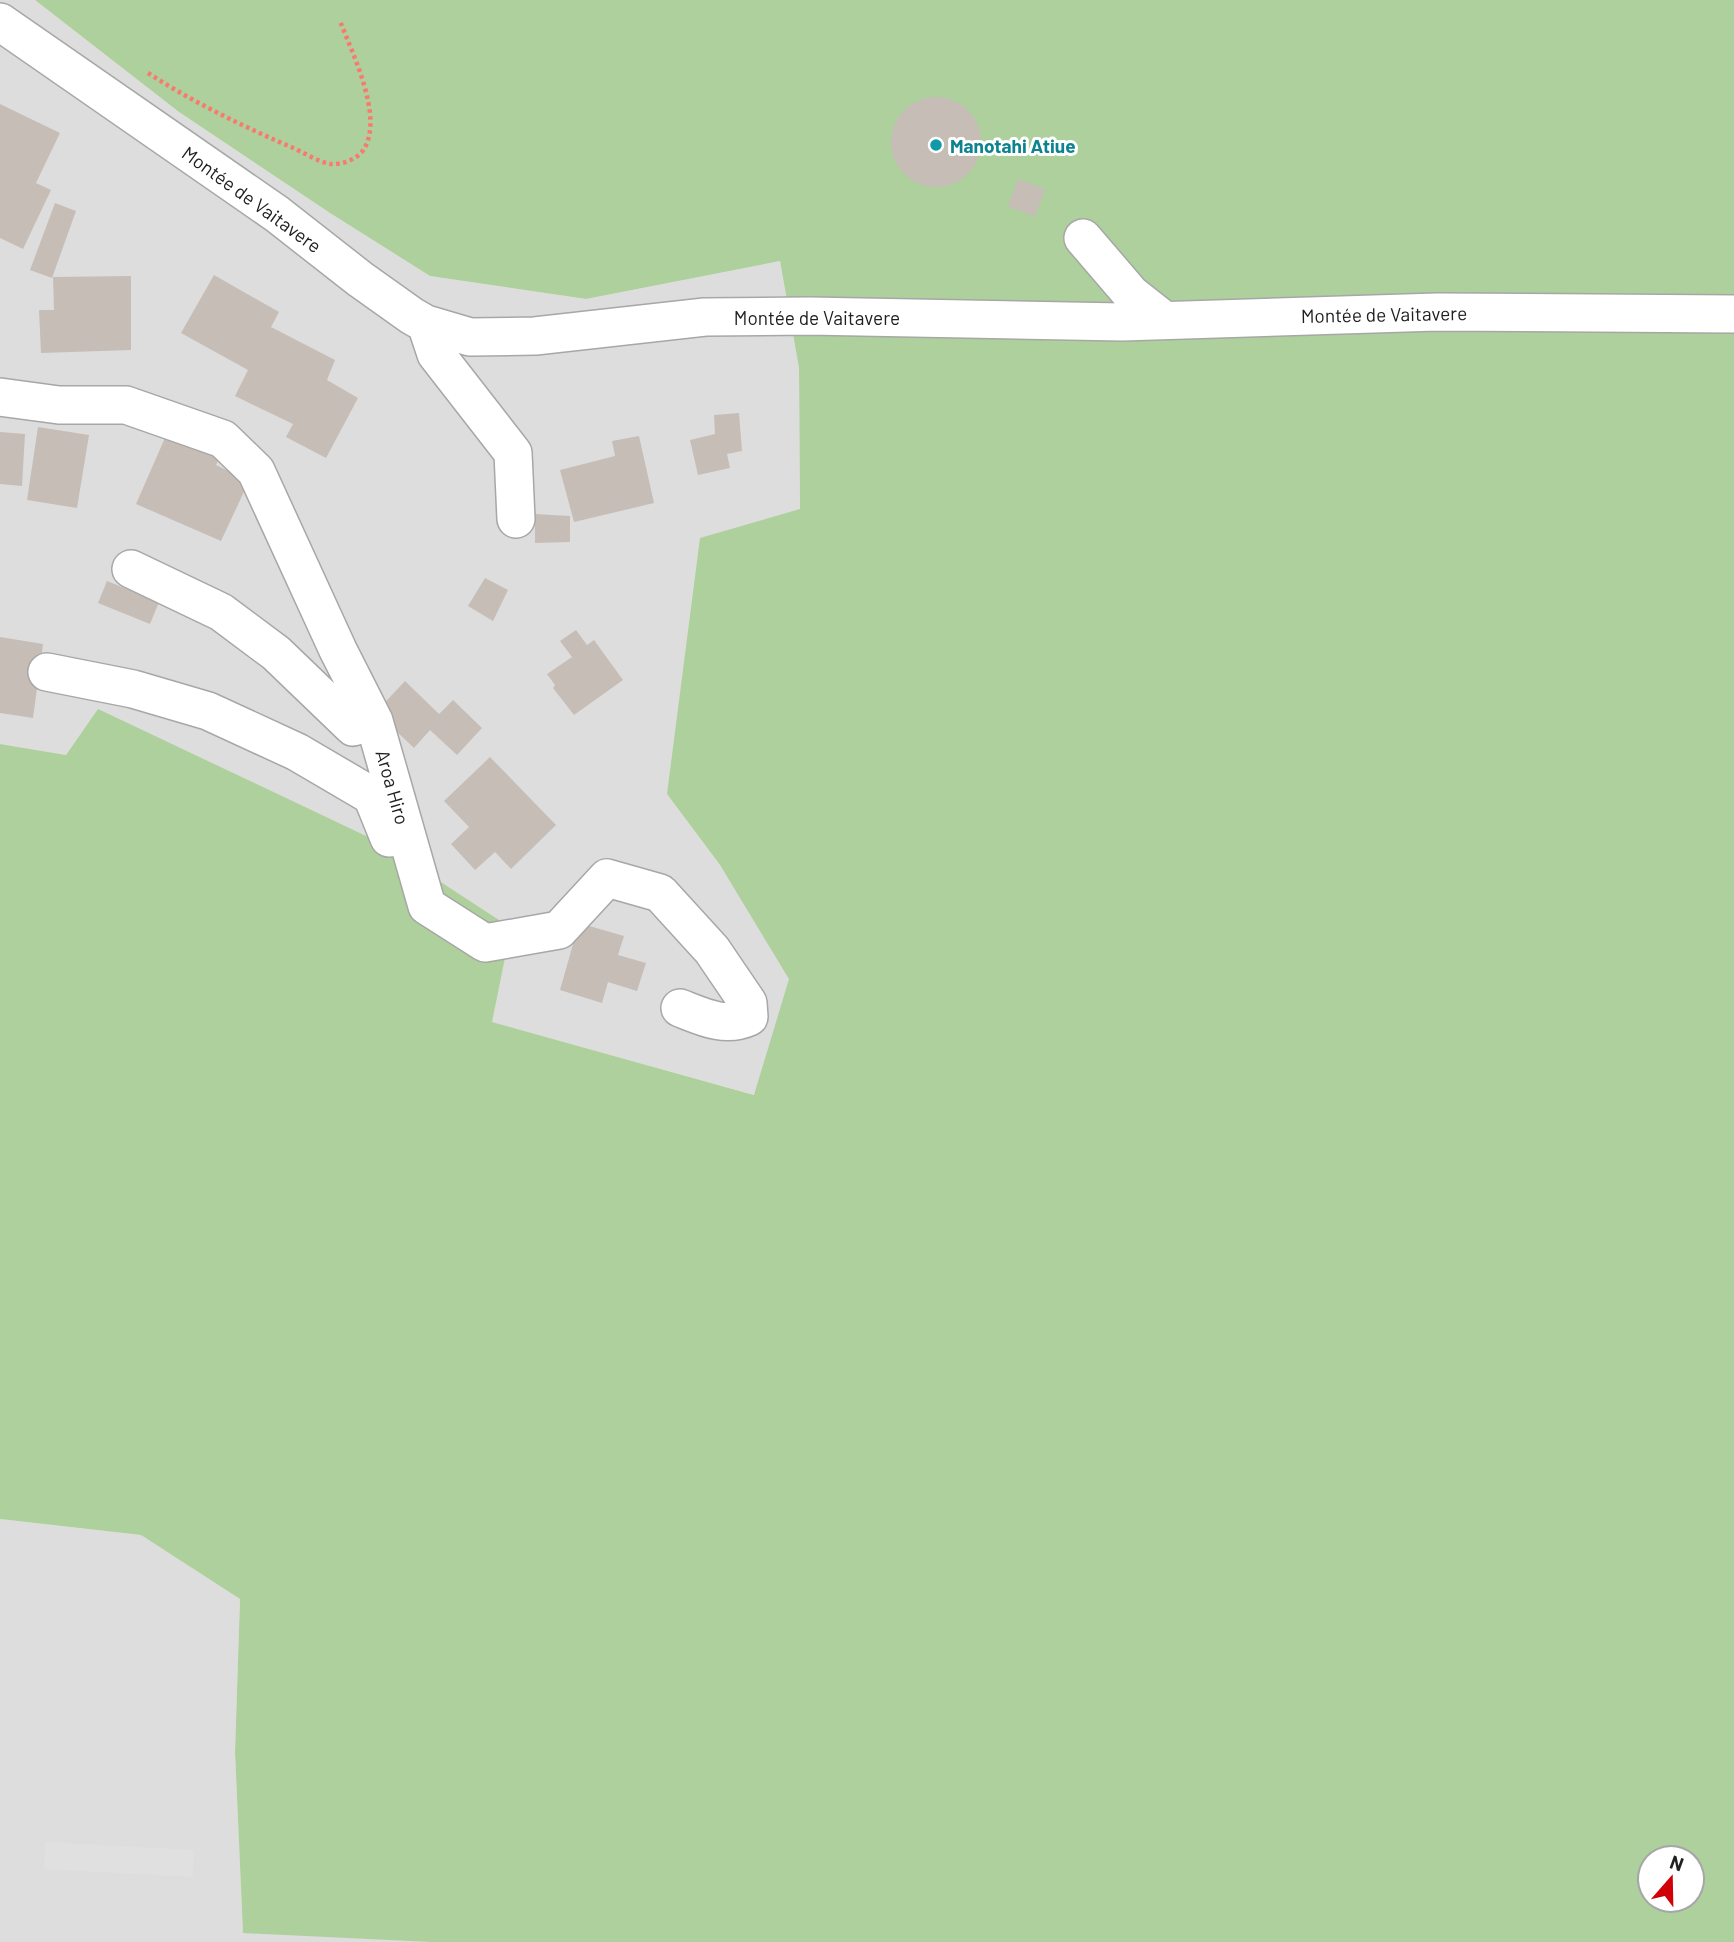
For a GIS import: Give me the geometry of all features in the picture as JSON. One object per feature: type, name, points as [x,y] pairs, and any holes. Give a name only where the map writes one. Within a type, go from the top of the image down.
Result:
[{"type":"street","name":"Montée de Vaitavere","points":[[0,22],[212,168],[360,279],[426,324],[470,337],[535,336],[705,317],[809,316],[1122,322],[1437,312],[1734,314]]},
{"type":"street","points":[[1083,238],[1131,293],[1164,320]]},
{"type":"street","points":[[426,324],[436,354],[513,453],[516,519]]},
{"type":"street","name":"Aroa Hiro","points":[[0,397],[59,405],[125,405],[223,439],[256,471],[374,721],[428,906],[485,943]]},
{"type":"street","points":[[131,569],[221,612],[276,653],[352,727],[374,721]]},
{"type":"street","points":[[47,672],[133,689],[208,711],[297,752],[372,796],[428,935],[485,943],[559,930],[607,878],[660,892],[712,950],[748,1003],[749,1017],[736,1023],[714,1021],[680,1008]]},
{"type":"path","points":[[142,70],[175,91],[262,134],[331,164],[345,163],[359,156],[365,148],[371,115],[363,82],[340,21]]},
{"type":"shaded area","points":[[0,0],[35,0],[179,112],[430,276],[586,299],[780,261],[799,368],[800,509],[667,794],[720,865],[790,979],[755,1095],[491,1022],[381,843],[98,710],[66,755],[0,744]]},
{"type":"shaded area","points":[[0,1519],[141,1535],[240,1599],[235,1752],[243,1932],[430,1942],[0,1942]]},
{"type":"shaded area","points":[[45,1842],[194,1850],[193,1877],[44,1869]]},
{"type":"green space","points":[[35,0],[1734,0],[1734,1942],[430,1942],[243,1933],[235,1752],[240,1599],[141,1535],[0,1519],[0,744],[66,755],[98,709],[381,843],[511,928],[492,1022],[754,1095],[789,979],[720,865],[667,794],[700,538],[800,509],[799,368],[780,261],[586,299],[430,276],[179,112]]},
{"type":"building","name":"Manotahi Atiue","points":[[936,97],[953,100],[968,110],[978,125],[981,142],[978,159],[968,174],[953,184],[936,187],[919,184],[904,174],[894,159],[891,142],[894,125],[904,110],[919,100]]},
{"type":"building","points":[[0,104],[60,133],[36,183],[51,190],[23,249],[0,238]]},
{"type":"building","points":[[1018,179],[1045,189],[1035,217],[1008,206]]},
{"type":"building","points":[[55,203],[76,211],[52,278],[30,270]]},
{"type":"building","points":[[214,275],[279,312],[271,327],[335,360],[327,380],[358,398],[326,458],[286,437],[293,424],[235,396],[248,370],[181,333]]},
{"type":"building","points":[[131,276],[131,350],[41,353],[39,310],[54,310],[53,277]]},
{"type":"building","points":[[739,413],[742,451],[727,454],[730,468],[698,475],[690,440],[715,434],[714,415]]},
{"type":"building","points":[[38,427],[89,435],[77,508],[27,500]]},
{"type":"building","points":[[168,431],[221,454],[216,465],[249,481],[221,541],[136,504]]},
{"type":"building","points":[[0,432],[25,434],[22,486],[0,484]]},
{"type":"building","points":[[639,436],[654,503],[574,522],[560,470],[615,456],[612,441]]},
{"type":"building","points":[[535,514],[570,516],[570,542],[535,543]]},
{"type":"building","points":[[485,578],[508,590],[493,621],[468,606]]},
{"type":"building","points":[[107,581],[159,602],[150,624],[98,603]]},
{"type":"building","points":[[576,630],[587,645],[594,640],[623,680],[574,715],[553,688],[555,685],[547,674],[572,657],[560,641]]},
{"type":"building","points":[[0,637],[43,644],[33,718],[0,713]]},
{"type":"building","points":[[405,681],[439,714],[453,700],[482,728],[457,755],[430,730],[414,748],[376,712]]},
{"type":"building","points":[[490,757],[556,825],[511,869],[495,852],[475,870],[451,844],[469,827],[444,801]]},
{"type":"building","points":[[579,923],[624,936],[618,955],[646,963],[637,991],[608,982],[602,1003],[560,990]]},
{"type":"place","name":"Manotahi Atiue","points":[[936,145]]}]
